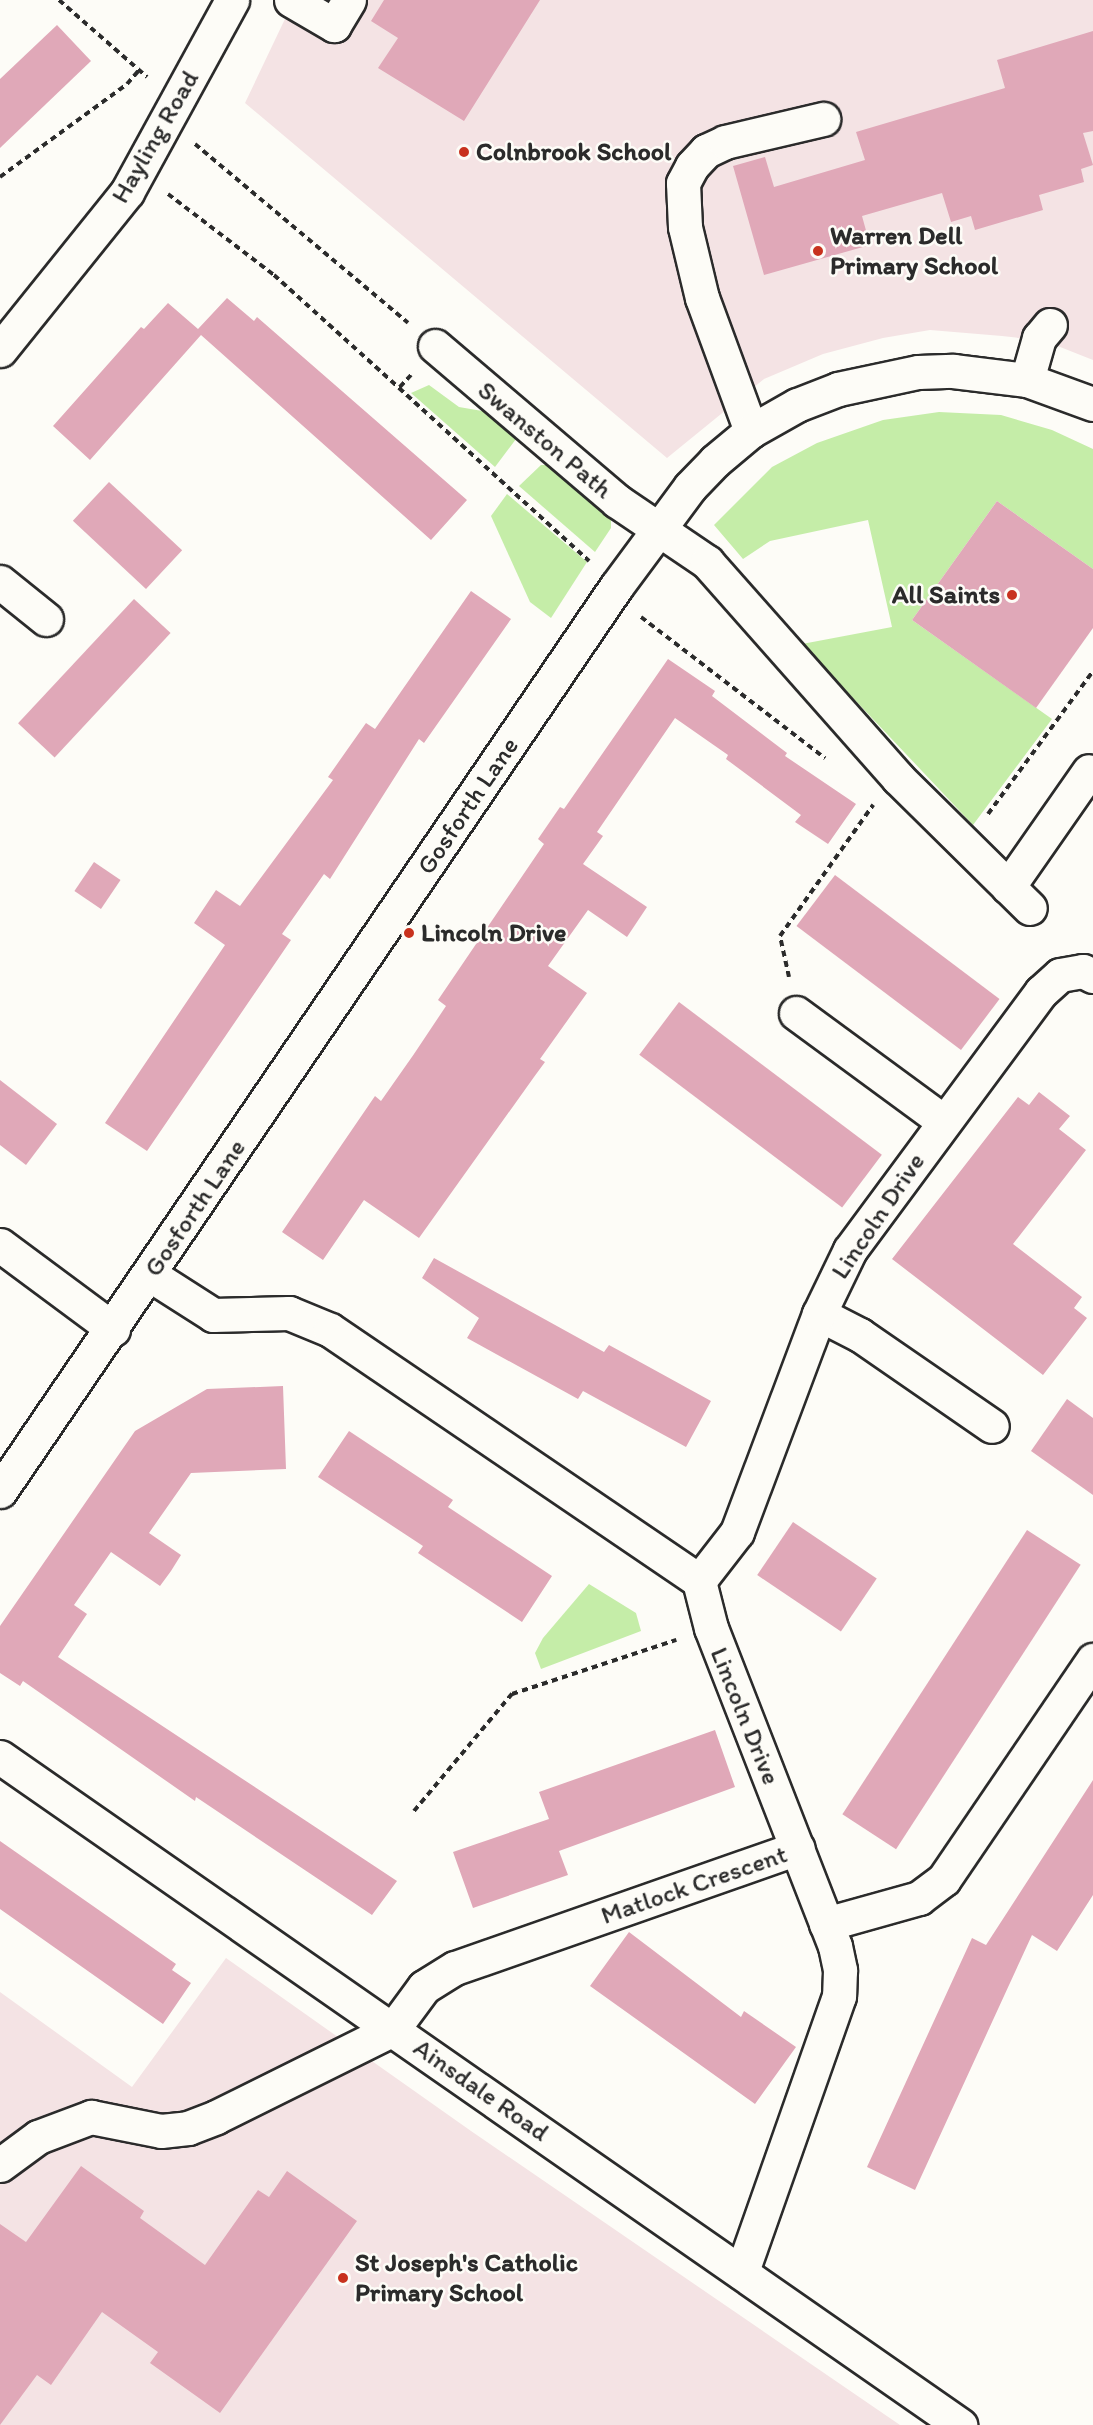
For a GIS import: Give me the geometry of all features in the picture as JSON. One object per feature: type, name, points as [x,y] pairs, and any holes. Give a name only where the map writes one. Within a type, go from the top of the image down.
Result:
[{"type":"street","name":"Hayling Road","points":[[0,350],[127,192],[232,0]]},
{"type":"street","points":[[291,0],[334,25],[349,0]]},
{"type":"street","points":[[751,432],[702,298],[684,219],[683,183],[692,166],[706,151],[725,142],[823,119]]},
{"type":"street","points":[[1027,380],[1039,338],[1050,325]]},
{"type":"street","name":"Swanston Path","points":[[435,346],[616,501],[660,527],[707,562],[898,778],[1019,898],[1089,771]]},
{"type":"street","name":"Gosforth Lane","points":[[0,1491],[660,527],[715,461],[751,432],[797,405],[838,389],[918,372],[953,371],[1027,380],[1093,404]]},
{"type":"street","points":[[0,582],[45,619]]},
{"type":"street","name":"Lincoln Drive","points":[[798,1848],[711,1628],[699,1581],[737,1532],[819,1314],[850,1250],[943,1121],[1046,988],[1060,975],[1083,971],[1093,976]]},
{"type":"street","points":[[796,1013],[943,1121]]},
{"type":"street","points":[[0,1245],[113,1329]]},
{"type":"street","points":[[150,1274],[205,1313],[223,1316],[289,1313],[330,1330],[699,1581]]},
{"type":"street","points":[[819,1314],[860,1335],[992,1426]]},
{"type":"street","points":[[826,1924],[919,1898],[944,1879],[1093,1660]]},
{"type":"street","name":"Ainsdale Road","points":[[0,1757],[742,2272],[955,2424]]},
{"type":"street","name":"Matlock Crescent","points":[[393,2029],[424,1987],[455,1968],[798,1848],[840,1970],[839,1996],[742,2272]]},
{"type":"street","points":[[0,2165],[38,2137],[91,2117],[161,2132],[188,2128],[393,2029]]},
{"type":"path","points":[[59,0],[147,77],[144,86]]},
{"type":"path","points":[[0,177],[127,84],[138,70]]},
{"type":"path","points":[[190,140],[435,346]]},
{"type":"path","points":[[164,190],[274,275],[399,388]]},
{"type":"path","points":[[965,846],[1093,671]]},
{"type":"path","points":[[796,1013],[780,936],[879,798],[898,778]]},
{"type":"path","points":[[414,1811],[512,1694],[711,1628]]},
{"type":"shaded area","name":"Warren Dell Primary School","points":[[294,0],[1093,0],[1093,360],[1045,341],[1002,336],[930,330],[883,338],[823,354],[764,379],[667,458],[245,103]]},
{"type":"shaded area","name":"St Joseph's Catholic Primary School","points":[[226,1958],[471,2131],[900,2425],[0,2425],[0,1992],[132,2087]]},
{"type":"green space","points":[[429,385],[459,407],[488,412],[519,435],[495,467],[411,393]]},
{"type":"green space","points":[[939,412],[1001,415],[1052,430],[1093,449],[1093,569],[997,501],[912,620],[1052,719],[973,825],[802,644],[892,627],[868,520],[770,541],[743,559],[714,525],[772,467],[817,443],[883,420]]},
{"type":"green space","points":[[541,465],[554,465],[611,516],[611,528],[595,552],[519,486]]},
{"type":"green space","points":[[507,494],[587,562],[551,618],[530,602],[491,516]]},
{"type":"green space","points":[[589,1584],[636,1613],[641,1631],[541,1669],[535,1653],[543,1638]]},
{"type":"building","points":[[384,0],[540,0],[464,121],[378,68],[398,38],[371,21]]},
{"type":"building","points":[[57,25],[91,61],[0,148],[0,79]]},
{"type":"building","points":[[1093,31],[1093,131],[1083,133],[1093,165],[1081,169],[1084,182],[1039,195],[1043,210],[975,230],[971,216],[951,222],[942,193],[862,216],[870,245],[764,275],[733,166],[765,157],[774,187],[865,160],[856,132],[1005,88],[997,60]]},
{"type":"building","points":[[227,298],[254,321],[257,317],[467,500],[431,540],[201,335],[90,460],[53,426],[141,327],[144,329],[168,303],[198,329]]},
{"type":"building","points":[[109,482],[182,550],[146,589],[73,521]]},
{"type":"building","name":"All Saints","points":[[997,501],[1093,569],[1093,628],[1036,708],[912,620]]},
{"type":"building","points":[[471,591],[511,619],[424,743],[419,739],[330,879],[324,874],[282,934],[291,940],[147,1151],[105,1123],[225,945],[194,923],[216,890],[240,906],[333,780],[328,777],[366,723],[375,729]]},
{"type":"building","points":[[134,599],[171,633],[55,757],[18,723]]},
{"type":"building","points":[[668,659],[715,691],[712,696],[787,753],[785,756],[856,804],[828,844],[795,822],[801,815],[726,759],[728,755],[675,718],[597,832],[603,836],[583,864],[647,907],[627,937],[588,910],[548,966],[587,993],[540,1059],[545,1062],[419,1238],[364,1200],[323,1260],[282,1232],[375,1096],[381,1101],[414,1054],[446,1006],[438,1000],[544,844],[538,839],[560,807],[564,809]]},
{"type":"building","points":[[94,862],[121,880],[101,909],[74,891]]},
{"type":"building","points":[[835,875],[1000,999],[961,1050],[796,926]]},
{"type":"building","points":[[679,1002],[882,1155],[842,1208],[639,1055]]},
{"type":"building","points":[[0,1080],[57,1124],[26,1165],[0,1145]]},
{"type":"building","points":[[1039,1092],[1070,1116],[1059,1129],[1086,1150],[1013,1244],[1082,1297],[1074,1308],[1087,1318],[1043,1375],[892,1259],[1018,1097],[1029,1105]]},
{"type":"building","points":[[434,1258],[604,1352],[609,1345],[711,1401],[686,1447],[583,1391],[578,1399],[467,1338],[479,1318],[422,1278]]},
{"type":"building","points":[[283,1386],[286,1469],[191,1473],[149,1533],[181,1555],[171,1571],[160,1586],[111,1552],[74,1605],[87,1614],[58,1657],[397,1881],[372,1915],[196,1797],[195,1801],[23,1681],[20,1686],[0,1673],[0,1626],[135,1431],[207,1389]]},
{"type":"building","points":[[1067,1399],[1093,1418],[1093,1495],[1031,1451]]},
{"type":"building","points":[[349,1431],[453,1500],[448,1507],[552,1576],[522,1622],[418,1553],[423,1546],[318,1477]]},
{"type":"building","points":[[793,1522],[877,1578],[841,1632],[757,1575]]},
{"type":"building","points":[[1027,1530],[1081,1565],[896,1849],[842,1814]]},
{"type":"building","points":[[715,1730],[735,1787],[559,1851],[568,1875],[473,1908],[453,1852],[549,1819],[539,1792]]},
{"type":"building","points":[[1093,1780],[1093,1895],[1057,1951],[1032,1935],[915,2190],[867,2167],[972,1938],[986,1945]]},
{"type":"building","points":[[0,1841],[176,1964],[172,1970],[191,1983],[163,2024],[0,1909]]},
{"type":"building","points":[[629,1932],[741,2017],[744,2011],[796,2047],[755,2104],[590,1986]]},
{"type":"building","points":[[81,2166],[144,2211],[140,2218],[205,2265],[258,2190],[269,2197],[287,2171],[357,2221],[220,2413],[150,2363],[158,2352],[102,2312],[51,2385],[37,2375],[0,2425],[0,2224],[26,2242]]},
{"type":"place","name":"Colnbrook School","points":[[464,152]]},
{"type":"place","name":"Warren Dell Primary School","points":[[818,251]]},
{"type":"place","name":"All Saints","points":[[1012,595]]},
{"type":"place","name":"Lincoln Drive","points":[[409,933]]},
{"type":"place","name":"St Joseph's Catholic Primary School","points":[[343,2278]]}]
